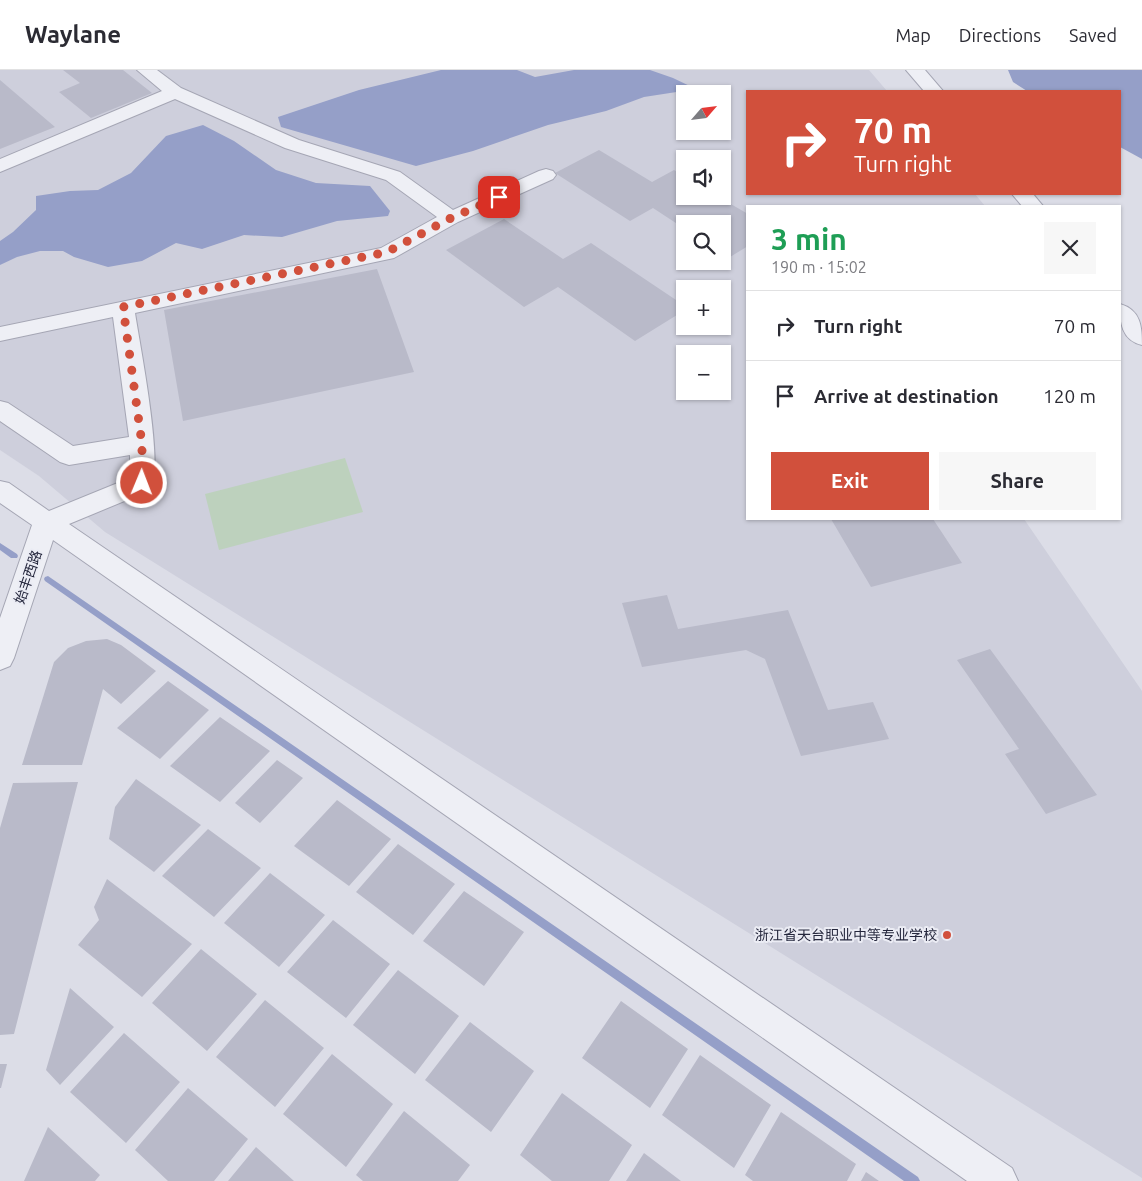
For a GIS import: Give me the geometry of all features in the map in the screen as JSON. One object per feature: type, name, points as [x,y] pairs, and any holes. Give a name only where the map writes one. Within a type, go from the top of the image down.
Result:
[{"type":"street","points":[[146,70],[175,92],[292,144],[393,176],[451,218]]},
{"type":"street","points":[[915,70],[933,90]]},
{"type":"street","points":[[0,166],[175,92]]},
{"type":"street","points":[[0,334],[387,252],[451,218],[546,175]]},
{"type":"street","points":[[1023,195],[1031,205]]},
{"type":"street","points":[[46,523],[142,483],[142,444],[123,307]]},
{"type":"street","points":[[1121,312],[1142,338]]},
{"type":"street","points":[[0,409],[69,456],[142,444]]},
{"type":"street","points":[[0,490],[999,1181]]},
{"type":"street","name":"始丰西路","points":[[0,658],[46,523]]},
{"type":"shaded area","name":"浙江省天台职业中等专业学校","points":[[0,70],[869,70],[886,90],[746,90],[746,195],[976,195],[984,205],[746,205],[746,520],[1025,520],[1142,691],[1142,1178],[105,532],[39,476],[0,450]]},
{"type":"green space","points":[[345,458],[363,512],[219,550],[205,494]]},
{"type":"water","points":[[441,70],[517,70],[535,77],[574,70],[650,70],[688,85],[676,85],[676,92],[644,97],[606,111],[548,125],[473,151],[416,166],[281,127],[278,117],[359,90]]},
{"type":"water","points":[[1008,70],[1142,70],[1142,159],[1121,148],[1121,90],[1025,90],[1013,82]]},
{"type":"water","points":[[203,125],[234,141],[276,170],[316,183],[370,186],[390,211],[388,216],[337,221],[282,237],[244,235],[202,249],[176,243],[142,261],[108,267],[74,257],[63,251],[40,251],[17,257],[0,265],[0,241],[13,232],[36,210],[36,196],[70,191],[98,190],[131,173],[166,136]]},
{"type":"building","points":[[63,70],[123,70],[152,93],[91,118],[59,92],[80,83]]},
{"type":"building","points":[[0,80],[55,127],[0,149]]},
{"type":"building","points":[[599,150],[652,182],[674,170],[676,171],[676,205],[731,204],[746,213],[746,247],[731,256],[731,215],[676,215],[676,223],[653,208],[630,221],[555,173]]},
{"type":"building","points":[[504,219],[563,259],[591,243],[676,300],[676,316],[635,341],[558,287],[524,307],[446,250]]},
{"type":"building","points":[[377,269],[414,372],[183,421],[164,310]]},
{"type":"building","points":[[832,520],[934,520],[962,563],[871,587]]},
{"type":"building","points":[[667,595],[678,629],[788,610],[828,710],[873,702],[889,739],[801,756],[765,659],[746,650],[642,667],[622,603]]},
{"type":"building","points":[[107,639],[121,645],[156,671],[121,704],[103,689],[82,765],[22,765],[54,662],[68,648],[86,641]]},
{"type":"building","points":[[990,649],[1097,795],[1046,814],[1005,754],[1019,749],[957,660]]},
{"type":"building","points":[[168,681],[209,710],[160,759],[117,728]]},
{"type":"building","points":[[220,717],[270,751],[220,802],[170,766]]},
{"type":"building","points":[[277,760],[303,778],[260,823],[235,803]]},
{"type":"building","points":[[136,779],[201,825],[154,872],[109,839],[115,807]]},
{"type":"building","points":[[78,782],[14,1034],[0,1035],[0,828],[13,783]]},
{"type":"building","points":[[337,800],[391,839],[349,886],[294,846]]},
{"type":"building","points":[[208,829],[261,868],[214,917],[162,876]]},
{"type":"building","points":[[398,844],[455,884],[413,935],[356,892]]},
{"type":"building","points":[[270,873],[325,915],[279,967],[224,923]]},
{"type":"building","points":[[107,879],[192,944],[142,997],[78,945],[99,920],[94,907]]},
{"type":"building","points":[[464,891],[524,932],[484,986],[423,941]]},
{"type":"building","points":[[333,920],[390,964],[346,1018],[287,972]]},
{"type":"building","points":[[201,949],[257,994],[207,1051],[152,1003]]},
{"type":"building","points":[[398,970],[459,1016],[415,1074],[353,1025]]},
{"type":"building","points":[[70,988],[114,1027],[60,1085],[46,1070]]},
{"type":"building","points":[[265,1000],[324,1048],[275,1107],[216,1057]]},
{"type":"building","points":[[621,1001],[688,1049],[650,1108],[582,1058]]},
{"type":"building","points":[[470,1022],[534,1071],[491,1132],[425,1080]]},
{"type":"building","points":[[124,1033],[180,1082],[126,1143],[70,1092]]},
{"type":"building","points":[[332,1054],[393,1104],[346,1167],[283,1114]]},
{"type":"building","points":[[700,1055],[771,1105],[734,1168],[662,1115]]},
{"type":"building","points":[[0,1064],[7,1064],[1,1088],[0,1088]]},
{"type":"building","points":[[188,1088],[248,1139],[214,1181],[168,1181],[135,1150]]},
{"type":"building","points":[[562,1093],[632,1145],[609,1181],[552,1181],[520,1155]]},
{"type":"building","points":[[404,1111],[470,1165],[458,1181],[363,1181],[356,1175]]},
{"type":"building","points":[[781,1112],[856,1164],[847,1181],[753,1181],[745,1175]]},
{"type":"building","points":[[48,1127],[100,1175],[95,1181],[24,1181]]},
{"type":"building","points":[[256,1147],[294,1181],[228,1181]]},
{"type":"building","points":[[644,1153],[681,1181],[626,1181]]},
{"type":"building","points":[[866,1172],[879,1181],[861,1181]]},
{"type":"waterway","points":[[0,546],[14,556]]},
{"type":"waterway","points":[[48,579],[914,1181]]},
{"type":"place","name":"浙江省天台职业中等专业学校","points":[[947,935]]},
{"type":"route","points":[[142,483],[142,444],[123,307],[387,252],[451,218],[499,197]]}]
